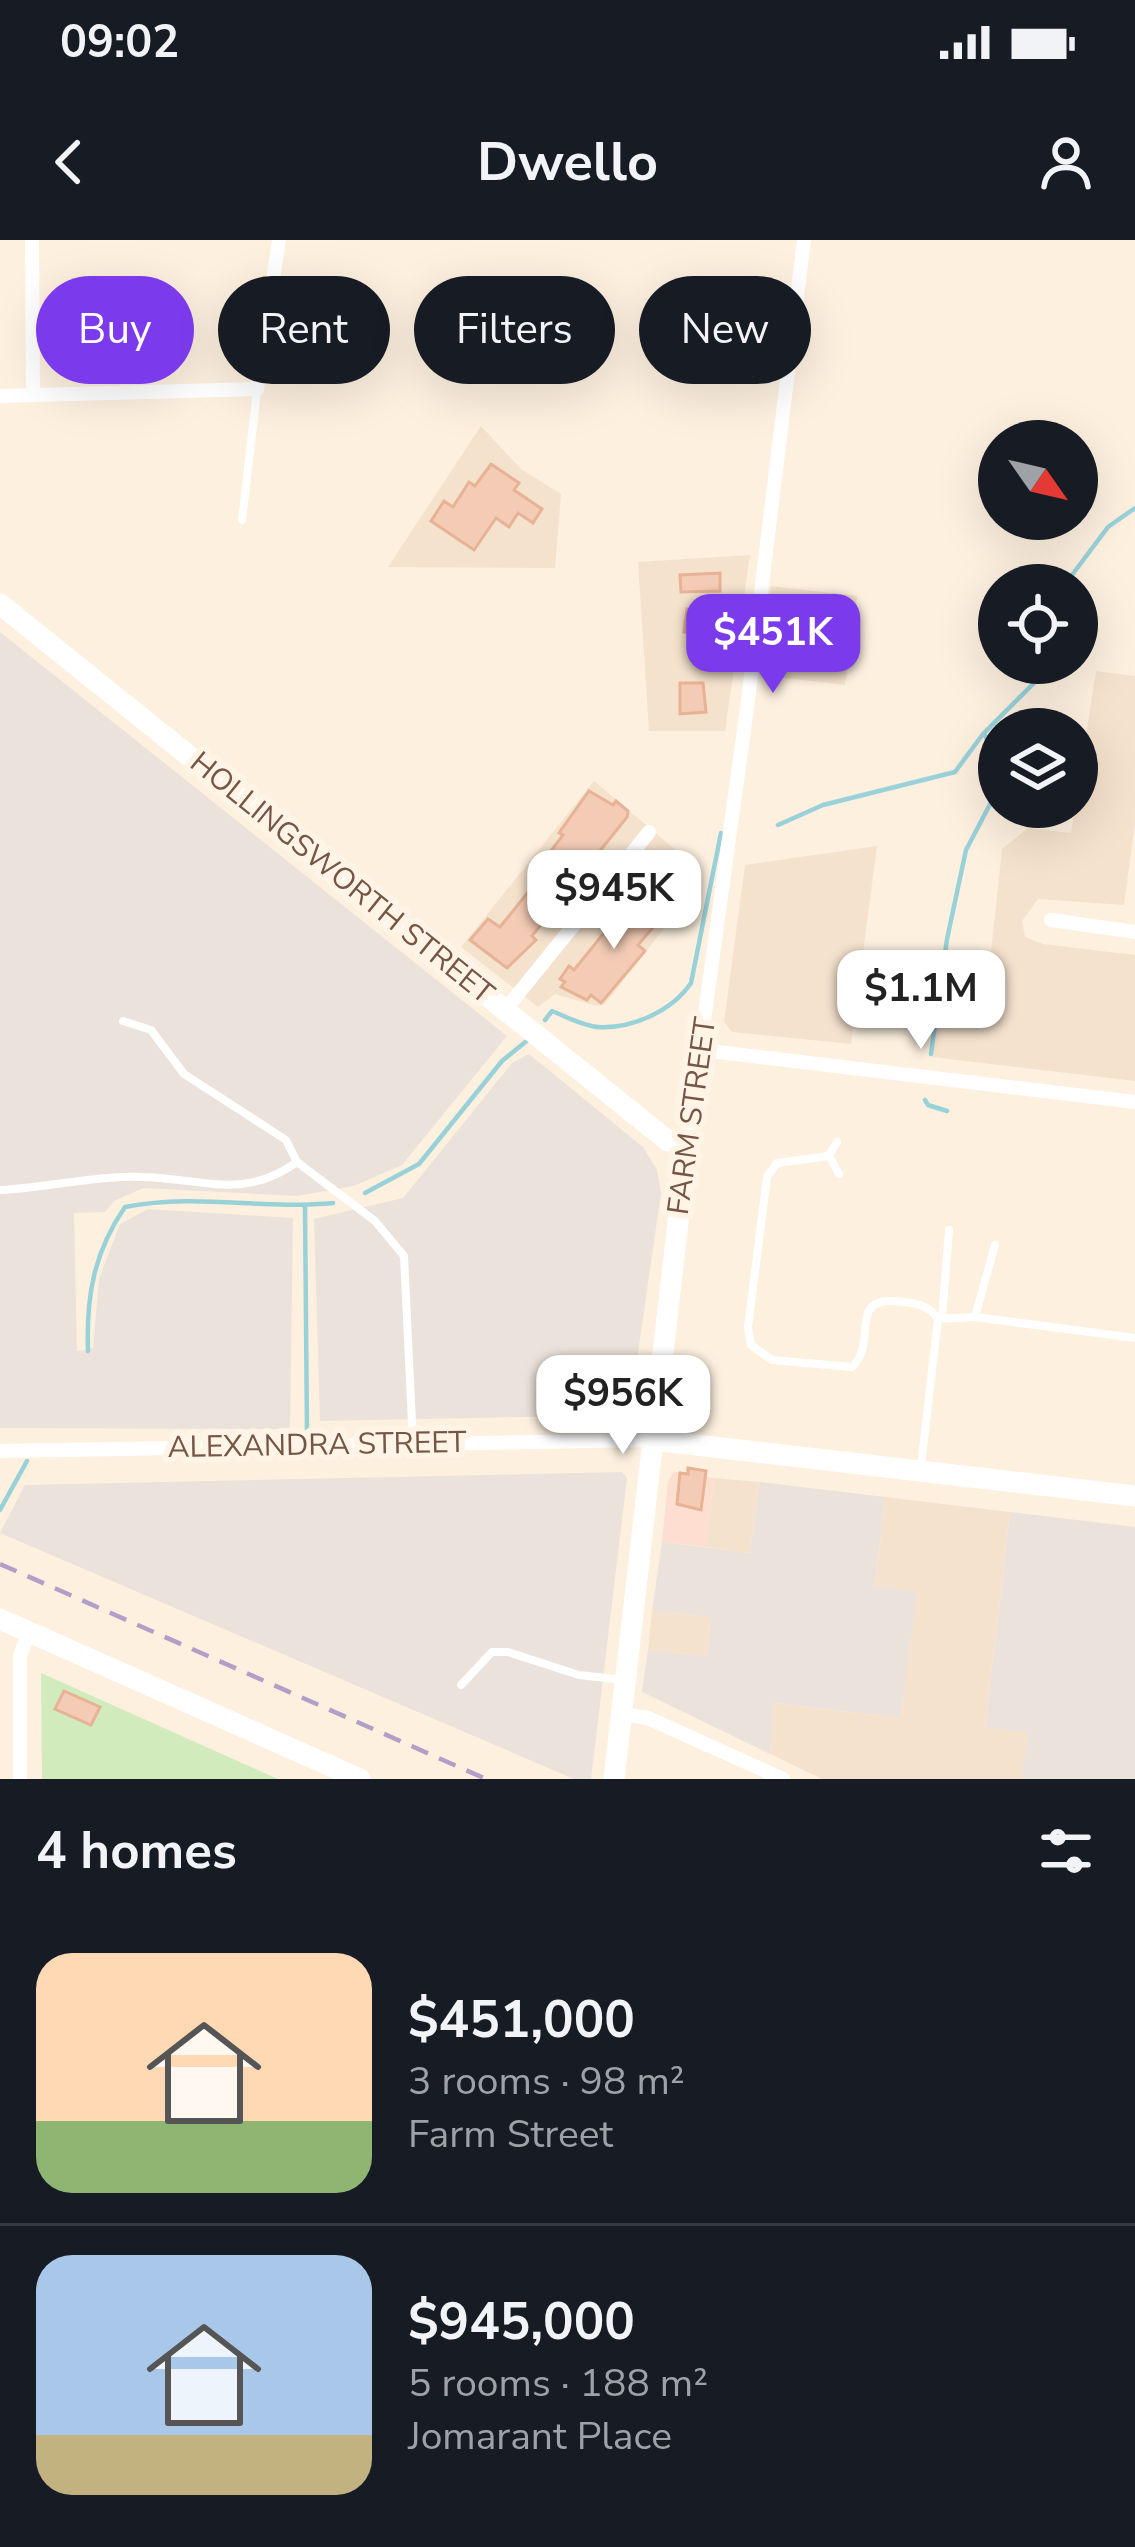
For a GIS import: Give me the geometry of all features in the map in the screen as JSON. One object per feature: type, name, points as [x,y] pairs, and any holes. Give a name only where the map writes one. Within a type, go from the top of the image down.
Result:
[{"type":"street","points":[[32,240],[33,394]]},
{"type":"street","points":[[0,396],[257,389],[278,240]]},
{"type":"street","name":"FARM STREET","points":[[614,1779],[687,1144],[804,240]]},
{"type":"street","name":"HOLLINGSWORTH STREET","points":[[0,604],[668,1142],[687,1144]]},
{"type":"street","points":[[506,1010],[649,832]]},
{"type":"street","points":[[630,856],[663,864]]},
{"type":"street","points":[[1051,920],[1135,932]]},
{"type":"street","points":[[702,1051],[1135,1102]]},
{"type":"street","name":"ALEXANDRA STREET","points":[[0,1450],[653,1440],[1135,1496]]},
{"type":"street","points":[[0,1619],[359,1779]]},
{"type":"street","points":[[0,1778],[20,1778],[20,1657],[28,1632]]},
{"type":"street","points":[[621,1714],[648,1718],[783,1779]]},
{"type":"lane","points":[[242,520],[257,389]]},
{"type":"lane","points":[[123,1021],[151,1030],[184,1075],[286,1140],[297,1162],[375,1221],[404,1256],[412,1443]]},
{"type":"lane","points":[[829,1156],[837,1142]]},
{"type":"lane","points":[[829,1156],[839,1174]]},
{"type":"lane","points":[[829,1156],[777,1162],[767,1177],[748,1328],[751,1345],[772,1360],[852,1367],[860,1358],[867,1312],[885,1299],[921,1304],[940,1318],[975,1317],[1135,1338]]},
{"type":"lane","points":[[0,1190],[139,1176],[225,1186],[272,1180],[297,1162]]},
{"type":"lane","points":[[920,1471],[949,1230]]},
{"type":"lane","points":[[975,1317],[995,1245]]},
{"type":"lane","points":[[461,1685],[492,1652],[508,1652],[579,1676],[626,1680]]},
{"type":"shaded area","points":[[481,426],[521,469],[561,494],[555,568],[388,567]]},
{"type":"shaded area","points":[[750,555],[725,731],[649,731],[638,562]]},
{"type":"shaded area","points":[[771,586],[857,596],[845,685],[760,675]]},
{"type":"shaded area","points":[[0,632],[507,1036],[402,1165],[354,1186],[297,1196],[143,1188],[114,1201],[105,1212],[74,1213],[77,1351],[93,1348],[99,1279],[120,1224],[148,1209],[293,1218],[290,1429],[0,1428]]},
{"type":"shaded area","points":[[1098,671],[1135,676],[1135,823],[1124,905],[1038,899],[1022,921],[1025,937],[1043,944],[1135,955],[1135,1081],[932,1057],[943,996],[986,999],[1002,849],[1028,828],[1071,833],[1072,828],[1098,828],[1098,708],[1090,708]]},
{"type":"shaded area","points":[[594,781],[677,851],[672,918],[605,1004],[596,1006],[555,994],[538,1007],[461,947]]},
{"type":"shaded area","points":[[877,846],[851,1044],[732,1032],[724,1022],[745,865]]},
{"type":"shaded area","points":[[529,1054],[643,1147],[657,1170],[661,1193],[629,1415],[320,1421],[314,1219],[403,1198],[512,1063]]},
{"type":"shaded area","points":[[622,1472],[627,1478],[591,1779],[574,1779],[0,1533],[25,1485]]},
{"type":"shaded area","points":[[674,1472],[714,1478],[705,1547],[662,1542],[668,1481]]},
{"type":"shaded area","points":[[714,1478],[759,1482],[750,1553],[705,1547]]},
{"type":"shaded area","points":[[759,1482],[885,1497],[875,1586],[917,1592],[901,1718],[774,1703],[770,1754],[642,1692],[648,1650],[707,1656],[711,1617],[652,1611],[662,1542],[750,1553]]},
{"type":"shaded area","points":[[885,1497],[1010,1512],[985,1726],[1028,1733],[1022,1779],[822,1779],[770,1754],[773,1703],[901,1718],[916,1592],[875,1587]]},
{"type":"shaded area","points":[[1010,1512],[1135,1527],[1135,1779],[1022,1779],[1027,1733],[985,1727]]},
{"type":"shaded area","points":[[652,1611],[711,1617],[707,1656],[648,1650]]},
{"type":"green space","points":[[41,1673],[278,1779],[42,1779]]},
{"type":"building","points":[[491,464],[519,483],[514,490],[542,509],[533,523],[518,513],[509,527],[496,518],[474,550],[431,521],[444,501],[453,507],[469,482],[475,486]]},
{"type":"building","points":[[720,573],[720,591],[681,592],[680,575]]},
{"type":"building","points":[[793,599],[841,605],[838,629],[790,622]]},
{"type":"building","points":[[687,609],[714,614],[710,636],[684,632]]},
{"type":"building","points":[[680,683],[703,683],[706,712],[680,714]]},
{"type":"building","points":[[589,791],[613,805],[616,801],[628,811],[627,817],[532,936],[536,940],[507,968],[470,940],[488,919],[500,927],[529,891],[547,868],[541,864],[563,835],[559,833]]},
{"type":"building","points":[[648,892],[666,912],[638,945],[645,951],[601,1003],[591,995],[587,1000],[561,987],[565,982],[560,979],[569,966],[574,970],[608,928]]},
{"type":"building","points":[[688,1468],[706,1471],[701,1510],[677,1504],[680,1473],[688,1474]]},
{"type":"building","points":[[64,1691],[100,1707],[91,1725],[55,1709]]},
{"type":"waterway","points":[[1080,564],[1108,527],[1135,508]]},
{"type":"waterway","points":[[778,825],[823,805],[955,772],[983,734],[1033,684]]},
{"type":"waterway","points":[[931,1054],[947,939],[966,850],[978,827]]},
{"type":"waterway","points":[[545,1020],[552,1011],[592,1026],[624,1025],[662,1010],[683,993],[691,983],[721,833]]},
{"type":"waterway","points":[[365,1193],[419,1164],[502,1061],[529,1039]]},
{"type":"waterway","points":[[925,1100],[947,1111]]},
{"type":"waterway","points":[[88,1351],[94,1275],[125,1207],[178,1201],[333,1203]]},
{"type":"waterway","points":[[305,1206],[307,1432]]},
{"type":"waterway","points":[[0,1510],[27,1461]]},
{"type":"railway","points":[[0,1564],[486,1779]]}]
